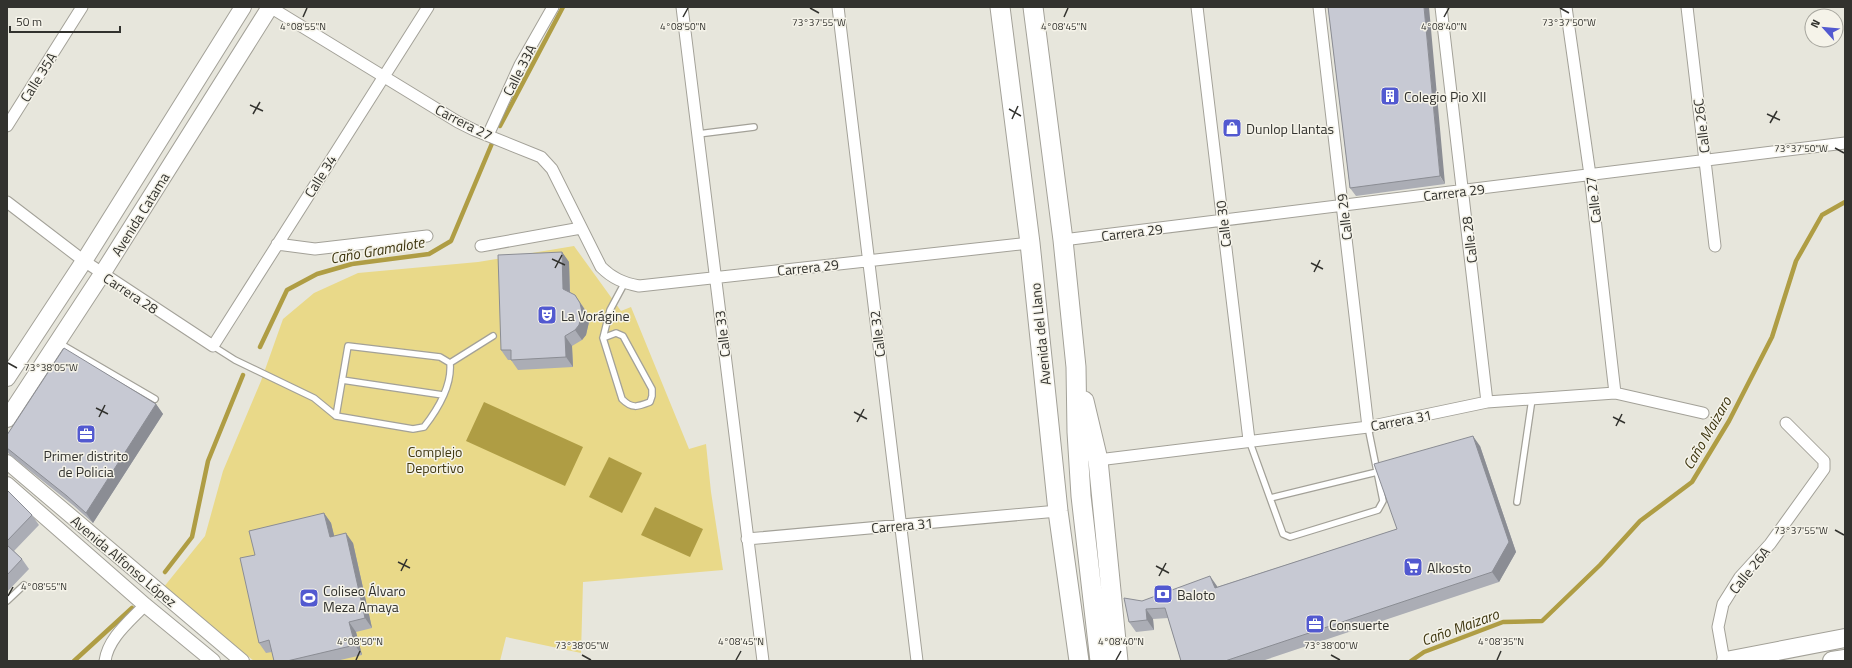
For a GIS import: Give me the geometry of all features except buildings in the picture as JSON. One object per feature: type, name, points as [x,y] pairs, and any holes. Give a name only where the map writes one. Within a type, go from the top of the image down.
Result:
[{"type":"highway","name":"Avenida del Llano","points":[[1000,7],[1030,243],[1058,511],[1079,661]]},
{"type":"highway","points":[[1033,7],[1063,240],[1076,367],[1077,432],[1081,496],[1100,661]]},
{"type":"highway","points":[[1076,367],[1098,460],[1118,661]]},
{"type":"main road","name":"Avenida Catama","points":[[7,378],[84,261],[243,7]]},
{"type":"main road","name":"Avenida Catama","points":[[7,419],[102,274],[270,7]]},
{"type":"main road","points":[[1725,661],[1845,638]]},
{"type":"main road","points":[[1832,661],[1845,659]]},
{"type":"street","name":"Calle 35A","points":[[7,126],[82,7]]},
{"type":"street","name":"Carrera 27","points":[[270,7],[382,77],[458,122],[541,157],[552,169],[600,267],[611,277]]},
{"type":"street","name":"Calle 34","points":[[213,346],[382,77],[428,7]]},
{"type":"street","name":"Calle 33A","points":[[488,135],[520,65],[553,7]]},
{"type":"street","name":"Calle 33","points":[[682,7],[763,661]]},
{"type":"street","name":"Calle 32","points":[[838,7],[917,661]]},
{"type":"street","name":"Calle 30","points":[[1197,7],[1249,440]]},
{"type":"street","name":"Calle 29","points":[[1319,7],[1368,427]]},
{"type":"street","name":"Calle 28","points":[[1441,7],[1487,402]]},
{"type":"street","name":"Calle 27","points":[[1566,7],[1590,175],[1615,393]]},
{"type":"street","name":"Calle 26C","points":[[1687,7],[1715,246]]},
{"type":"street","name":"Carrera 29","points":[[1063,240],[1845,143]]},
{"type":"street","name":"Carrera 28","points":[[7,202],[102,274],[213,346]]},
{"type":"street","points":[[481,246],[581,228]]},
{"type":"street","points":[[277,244],[315,249],[427,236]]},
{"type":"street","name":"Carrera 29","points":[[611,277],[624,284],[639,286],[1030,243]]},
{"type":"street","name":"Carrera 31","points":[[1098,460],[1249,440],[1368,427],[1487,402],[1615,393],[1703,413]]},
{"type":"street","name":"Calle 26A","points":[[1725,661],[1718,627],[1723,604],[1740,577],[1770,544],[1824,469],[1824,462],[1786,423]]},
{"type":"street","name":"Avenida Alfonso López","points":[[7,462],[242,661]]},
{"type":"street","name":"Avenida Alfonso López","points":[[7,484],[145,605],[213,661]]},
{"type":"street","name":"Carrera 31","points":[[747,539],[1058,511]]},
{"type":"street","points":[[106,661],[108,650],[116,636],[145,605]]},
{"type":"lane","points":[[698,134],[754,127]]},
{"type":"lane","points":[[603,338],[616,333],[623,336],[652,389],[650,402],[636,408],[628,406],[622,399],[603,338],[610,310],[624,284]]},
{"type":"lane","points":[[450,363],[493,336]]},
{"type":"lane","points":[[57,342],[155,399]]},
{"type":"lane","name":"Carrera 28","points":[[213,346],[235,360],[314,398],[336,416]]},
{"type":"lane","points":[[348,346],[440,357],[450,363],[451,375],[443,395],[433,416],[424,427],[413,429],[336,416],[348,346]]},
{"type":"lane","points":[[342,380],[443,395]]},
{"type":"lane","points":[[1517,502],[1532,399]]},
{"type":"lane","points":[[1249,440],[1283,534],[1290,537],[1378,510],[1383,501],[1368,427]]},
{"type":"lane","points":[[1270,498],[1377,472]]},
{"type":"lane","points":[[7,601],[24,585]]},
{"type":"green space","name":"Complejo Deportivo","points":[[574,246],[621,311],[631,307],[689,449],[706,444],[711,492],[723,570],[583,582],[581,653],[506,637],[500,661],[254,661],[163,588],[205,536],[223,471],[261,381],[283,319],[314,293],[358,273],[478,262]]},
{"type":"shaded area","points":[[484,402],[583,447],[565,486],[466,441]]},
{"type":"shaded area","points":[[609,457],[642,473],[622,513],[589,497]]},
{"type":"shaded area","points":[[655,507],[703,529],[690,557],[641,535]]},
{"type":"waterway","name":"Caño Gramalote","points":[[500,126],[563,7]]},
{"type":"waterway","name":"Caño Gramalote","points":[[260,347],[287,290],[317,274],[352,264],[429,254],[451,241],[493,141]]},
{"type":"waterway","name":"Caño Maizaro","points":[[1411,661],[1424,652],[1503,622],[1542,621],[1600,565],[1640,521],[1692,482],[1729,421],[1772,337],[1796,261],[1822,215],[1845,202]]},
{"type":"waterway","name":"Caño Gramalote","points":[[165,572],[192,537],[208,461],[243,375]]},
{"type":"waterway","name":"Caño Gramalote","points":[[74,661],[132,608]]},
{"type":"place","name":"Colegio Pio XII","points":[[1390,96]]},
{"type":"place","name":"Dunlop Llantas","points":[[1232,128]]},
{"type":"place","name":"La Vorágine","points":[[547,315]]},
{"type":"place","name":"Primer distrito de Policia","points":[[86,434]]},
{"type":"place","name":"Alkosto","points":[[1413,567]]},
{"type":"place","name":"Baloto","points":[[1163,594]]},
{"type":"place","name":"Coliseo Álvaro Meza Amaya","points":[[309,598]]},
{"type":"place","name":"Consuerte","points":[[1315,624]]}]
